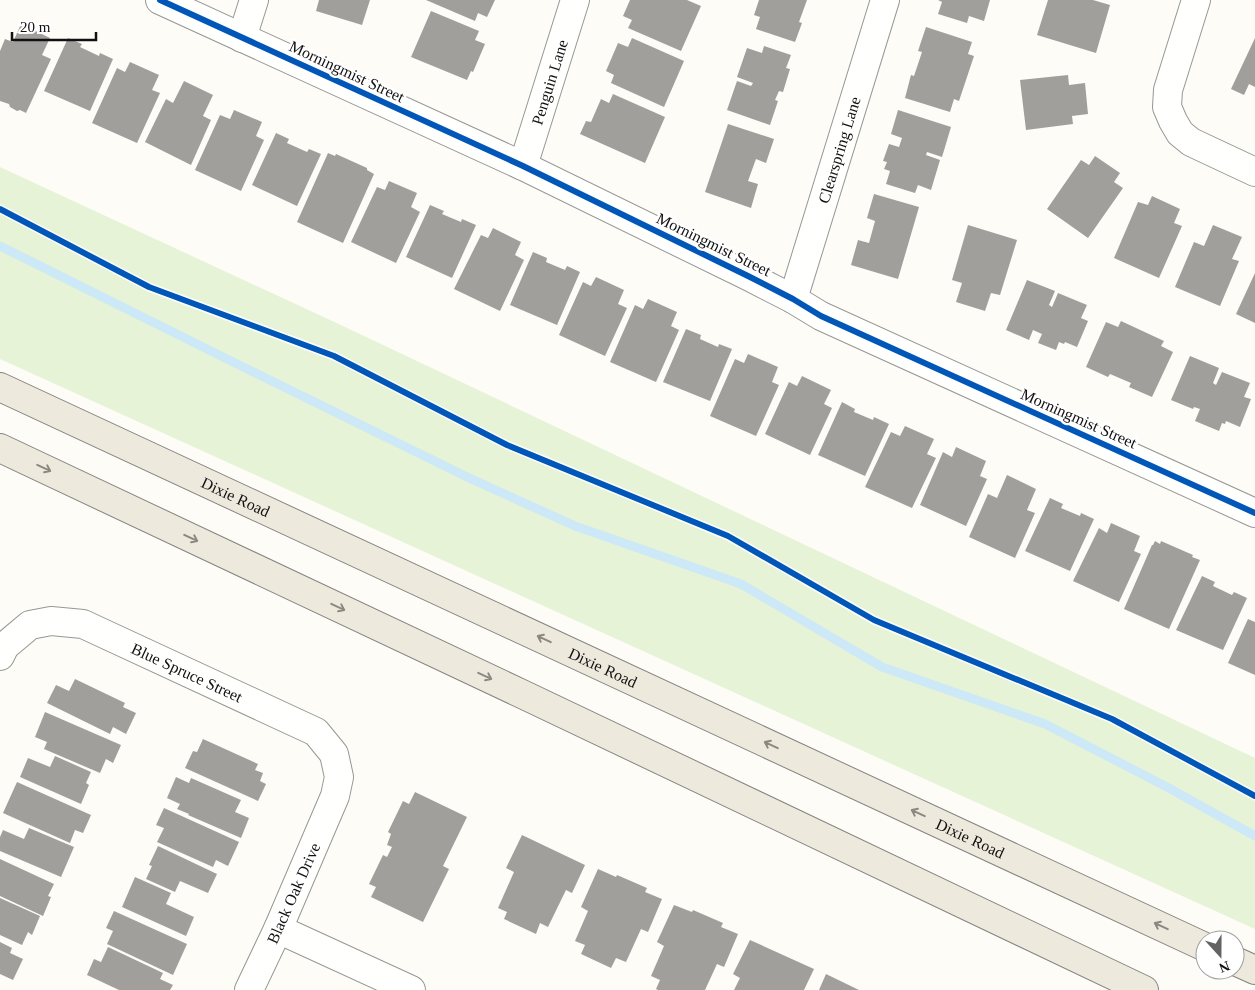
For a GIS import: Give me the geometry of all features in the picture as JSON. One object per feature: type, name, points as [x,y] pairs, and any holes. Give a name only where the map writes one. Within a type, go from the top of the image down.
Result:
[{"type":"main road","name":"Dixie Road","points":[[0,387],[1195,942]]},
{"type":"main road","points":[[0,448],[540,702],[1144,990]]},
{"type":"street","name":"Morningmist Street","points":[[160,0],[522,166],[793,299],[821,316],[1255,513]]},
{"type":"street","points":[[242,38],[254,0]]},
{"type":"street","name":"Penguin Lane","points":[[522,166],[575,0]]},
{"type":"street","name":"Clearspring Lane","points":[[793,299],[885,0]]},
{"type":"street","points":[[1196,0],[1168,90],[1167,107],[1180,133],[1191,142],[1255,172]]},
{"type":"street","name":"Blue Spruce Street","points":[[0,656],[5,646],[30,625],[52,621],[83,624],[316,732],[334,754],[339,777],[335,796]]},
{"type":"street","name":"Black Oak Drive","points":[[249,990],[278,929],[335,796]]},
{"type":"street","points":[[278,929],[411,990]]},
{"type":"green space","points":[[0,167],[343,326],[1255,758],[1255,929],[0,359]]},
{"type":"building","points":[[319,0],[370,0],[362,25],[316,11]]},
{"type":"building","points":[[426,0],[495,0],[487,17],[478,13],[475,21]]},
{"type":"building","points":[[630,0],[687,0],[701,6],[681,51],[628,28],[632,20],[623,16]]},
{"type":"building","points":[[759,0],[807,0],[799,22],[802,23],[795,42],[756,29],[760,17],[754,15]]},
{"type":"building","points":[[938,0],[990,0],[984,21],[969,16],[967,23],[938,14],[942,2]]},
{"type":"building","points":[[1048,0],[1093,0],[1110,5],[1096,53],[1037,35]]},
{"type":"building","points":[[431,11],[479,31],[475,40],[485,44],[473,72],[471,71],[467,80],[411,57]]},
{"type":"building","points":[[21,24],[50,38],[42,55],[51,59],[26,113],[20,110],[17,111],[10,107],[9,104],[0,101],[0,51],[5,39],[13,42]]},
{"type":"building","points":[[926,27],[972,42],[968,54],[974,56],[959,101],[954,99],[950,112],[905,98],[911,75],[914,76],[922,52],[918,51]]},
{"type":"building","points":[[68,38],[82,44],[80,47],[99,56],[100,53],[113,59],[90,111],[44,91]]},
{"type":"building","points":[[632,38],[684,61],[664,107],[611,83],[614,75],[606,71],[618,43],[628,47]]},
{"type":"building","points":[[1255,38],[1255,87],[1249,84],[1244,95],[1231,89]]},
{"type":"building","points":[[764,46],[791,55],[786,68],[790,69],[783,92],[779,91],[775,100],[778,101],[770,125],[727,110],[737,81],[751,86],[753,83],[737,77],[747,48],[762,53]]},
{"type":"building","points":[[130,62],[159,75],[152,90],[160,93],[137,143],[92,123],[117,68],[125,72]]},
{"type":"building","points":[[1068,75],[1069,85],[1085,83],[1088,114],[1072,116],[1073,124],[1026,130],[1020,80]]},
{"type":"building","points":[[184,81],[213,95],[203,116],[211,120],[191,165],[145,142],[166,99],[173,103]]},
{"type":"building","points":[[613,94],[665,117],[645,163],[580,134],[586,121],[591,122],[601,99],[609,103]]},
{"type":"building","points":[[234,110],[262,122],[256,136],[264,140],[241,191],[195,170],[220,115],[230,119]]},
{"type":"building","points":[[898,110],[951,127],[942,157],[927,152],[926,155],[940,160],[931,190],[918,185],[915,193],[886,184],[890,171],[884,169],[887,162],[883,161],[889,144],[899,147],[902,138],[891,134]]},
{"type":"building","points":[[728,124],[774,139],[766,163],[756,159],[748,181],[758,184],[751,208],[705,192]]},
{"type":"building","points":[[276,133],[289,139],[287,143],[307,152],[309,149],[321,154],[297,206],[252,185]]},
{"type":"building","points":[[328,153],[335,156],[336,154],[367,168],[367,170],[374,174],[343,243],[297,222]]},
{"type":"building","points":[[1095,156],[1120,173],[1114,182],[1123,188],[1088,238],[1047,209],[1081,160],[1089,165]]},
{"type":"building","points":[[389,181],[417,193],[411,207],[420,212],[396,263],[351,242],[377,187],[385,190]]},
{"type":"building","points":[[874,194],[919,207],[898,279],[851,265],[858,240],[869,243],[875,221],[867,218]]},
{"type":"building","points":[[1152,196],[1180,209],[1174,223],[1182,226],[1159,278],[1114,258],[1138,202],[1148,205]]},
{"type":"building","points":[[430,205],[444,211],[442,214],[461,222],[462,219],[476,225],[452,278],[406,257]]},
{"type":"building","points":[[968,225],[1017,240],[1000,295],[991,293],[985,311],[956,302],[962,283],[952,280]]},
{"type":"building","points":[[1213,225],[1242,237],[1232,259],[1239,261],[1220,306],[1175,287],[1194,242],[1204,246]]},
{"type":"building","points":[[493,228],[521,242],[515,255],[524,260],[500,311],[454,289],[481,235],[488,238]]},
{"type":"building","points":[[533,252],[547,258],[546,262],[565,270],[567,266],[580,272],[557,325],[510,305]]},
{"type":"building","points":[[1255,273],[1255,323],[1236,314]]},
{"type":"building","points":[[596,277],[624,290],[618,304],[627,308],[605,356],[559,335],[583,282],[591,286]]},
{"type":"building","points":[[1027,280],[1055,291],[1049,305],[1052,307],[1058,293],[1087,305],[1081,318],[1088,321],[1077,347],[1065,342],[1064,344],[1059,342],[1056,350],[1038,343],[1042,334],[1033,330],[1029,340],[1006,330]]},
{"type":"building","points":[[648,299],[677,312],[671,326],[679,330],[656,382],[610,362],[635,305],[643,309]]},
{"type":"building","points":[[1121,321],[1164,341],[1161,346],[1173,352],[1152,397],[1129,387],[1131,383],[1110,374],[1108,377],[1086,367],[1106,322],[1118,327]]},
{"type":"building","points":[[686,329],[701,335],[700,339],[718,347],[719,344],[732,349],[710,401],[663,382]]},
{"type":"building","points":[[748,354],[778,367],[772,382],[779,385],[756,436],[710,416],[735,359],[744,363]]},
{"type":"building","points":[[1190,356],[1219,368],[1213,383],[1216,385],[1222,372],[1250,383],[1244,397],[1251,399],[1240,427],[1226,421],[1225,424],[1222,423],[1219,431],[1195,421],[1200,409],[1194,407],[1193,409],[1171,400]]},
{"type":"building","points":[[802,376],[831,390],[824,404],[832,408],[810,455],[765,434],[789,382],[797,386]]},
{"type":"building","points":[[842,402],[855,409],[854,412],[873,420],[874,417],[889,424],[865,476],[818,455]]},
{"type":"building","points":[[905,426],[934,439],[927,454],[936,458],[912,508],[865,487],[891,432],[900,436]]},
{"type":"building","points":[[956,447],[986,461],[980,476],[987,479],[966,526],[920,505],[943,452],[952,457]]},
{"type":"building","points":[[1007,475],[1036,489],[1027,510],[1035,513],[1015,558],[969,537],[988,494],[997,498]]},
{"type":"building","points":[[1050,498],[1063,504],[1061,508],[1080,516],[1081,513],[1094,519],[1070,571],[1025,551]]},
{"type":"building","points":[[1111,523],[1140,536],[1134,551],[1141,554],[1119,602],[1073,581],[1099,528],[1107,533]]},
{"type":"building","points":[[1155,541],[1160,544],[1161,541],[1200,560],[1169,629],[1124,609]]},
{"type":"building","points":[[1202,576],[1215,582],[1213,586],[1232,595],[1234,592],[1247,598],[1223,650],[1176,630]]},
{"type":"building","points":[[1248,619],[1255,622],[1255,675],[1228,663]]},
{"type":"building","points":[[75,679],[125,703],[123,707],[136,713],[126,734],[113,727],[110,734],[47,703],[56,685],[69,691]]},
{"type":"building","points":[[45,712],[121,745],[113,763],[106,759],[100,773],[44,749],[47,742],[35,737]]},
{"type":"building","points":[[203,739],[258,764],[255,770],[263,773],[260,781],[266,784],[258,801],[185,768],[193,751],[197,752]]},
{"type":"building","points":[[55,756],[91,772],[86,783],[89,785],[81,804],[20,777],[28,758],[50,767]]},
{"type":"building","points":[[176,777],[189,783],[191,778],[241,800],[235,812],[249,818],[241,838],[177,809],[180,804],[167,798]]},
{"type":"building","points":[[17,782],[91,815],[83,833],[75,830],[70,843],[3,813]]},
{"type":"building","points":[[415,792],[467,817],[443,866],[449,869],[423,922],[371,897],[376,887],[369,884],[383,855],[387,857],[392,847],[387,845],[391,834],[388,832],[403,801],[409,804]]},
{"type":"building","points":[[164,808],[239,842],[228,866],[216,860],[213,867],[157,842],[164,828],[156,825]]},
{"type":"building","points":[[29,828],[74,847],[61,877],[0,851],[0,837],[3,830],[24,839]]},
{"type":"building","points":[[522,835],[585,865],[572,893],[566,890],[548,927],[540,923],[536,934],[504,919],[507,912],[498,908],[514,872],[506,868]]},
{"type":"building","points":[[158,846],[217,874],[208,893],[180,881],[175,892],[146,879],[152,866],[149,865]]},
{"type":"building","points":[[0,859],[54,884],[48,896],[51,897],[43,916],[0,896]]},
{"type":"building","points":[[598,869],[647,888],[645,892],[662,899],[648,932],[641,929],[626,962],[616,958],[611,968],[581,954],[585,945],[575,941],[588,911],[581,907]]},
{"type":"building","points":[[135,877],[171,893],[166,904],[194,917],[186,936],[122,907]]},
{"type":"building","points":[[0,898],[40,916],[32,935],[28,932],[22,945],[0,935]]},
{"type":"building","points":[[674,905],[692,912],[693,910],[723,923],[721,927],[738,934],[724,967],[717,964],[705,990],[658,990],[656,989],[660,980],[651,976],[664,946],[657,942]]},
{"type":"building","points":[[114,911],[187,944],[173,975],[107,944],[113,931],[106,928]]},
{"type":"building","points":[[750,940],[814,969],[804,990],[734,990],[740,978],[733,974]]},
{"type":"building","points":[[0,942],[12,948],[10,953],[23,959],[13,980],[0,974]]},
{"type":"building","points":[[108,947],[163,973],[160,979],[173,985],[170,990],[119,990],[87,975],[94,959],[101,962]]},
{"type":"building","points":[[826,974],[859,990],[819,990]]},
{"type":"waterway","points":[[0,246],[467,477],[575,526],[741,584],[882,667],[1045,724],[1167,787],[1255,836]]},
{"type":"cycle path","points":[[160,0],[523,166],[748,276],[821,316],[1255,513]]},
{"type":"cycle path","points":[[0,209],[149,287],[334,356],[507,445],[728,536],[874,620],[1112,719],[1255,796]]}]
